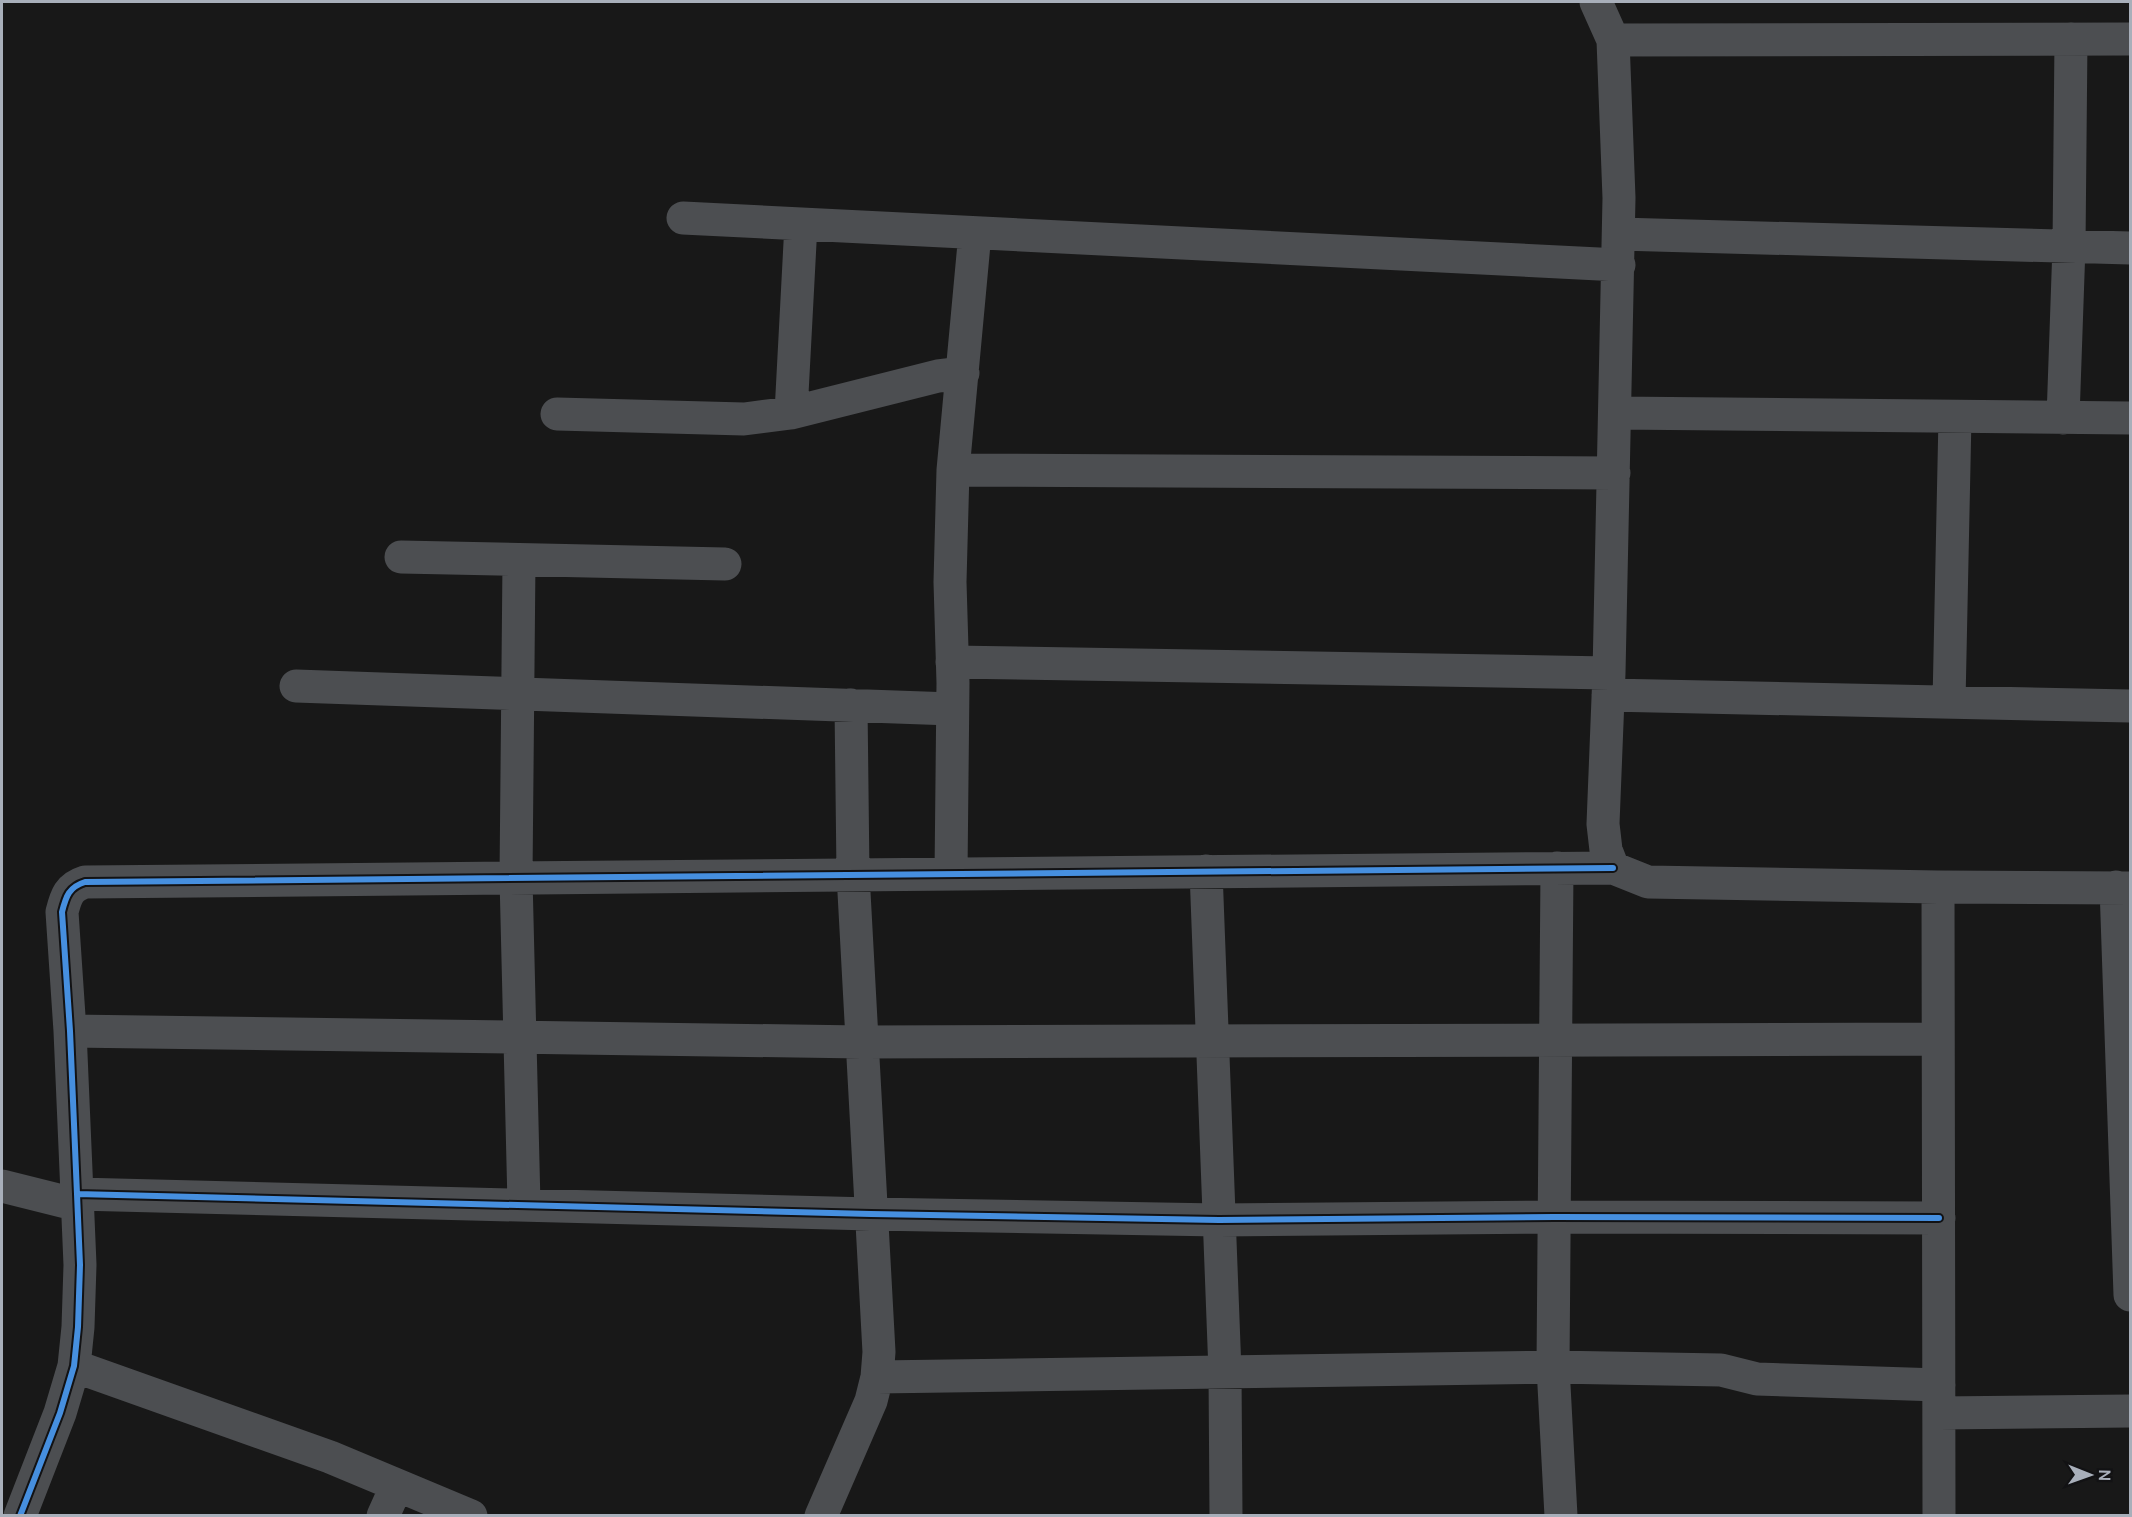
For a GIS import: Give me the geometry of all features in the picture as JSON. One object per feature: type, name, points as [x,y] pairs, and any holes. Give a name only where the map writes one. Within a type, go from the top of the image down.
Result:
[{"type":"street","points":[[1596,2],[1613,40],[1619,250],[1603,824],[1606,850],[1613,868]]},
{"type":"street","points":[[2063,418],[2070,246],[2071,39]]},
{"type":"street","points":[[1613,40],[2130,39]]},
{"type":"street","points":[[682,218],[975,233],[1619,250],[2070,246],[2130,248]]},
{"type":"street","points":[[791,413],[801,224]]},
{"type":"street","points":[[951,874],[950,582],[953,470],[975,233]]},
{"type":"street","points":[[557,414],[744,419],[791,413],[938,376],[963,373]]},
{"type":"street","points":[[1615,413],[2130,418]]},
{"type":"street","points":[[1949,702],[1955,417]]},
{"type":"street","points":[[953,470],[1614,473]]},
{"type":"street","points":[[401,557],[725,564]]},
{"type":"street","points":[[519,560],[516,878],[524,1204]]},
{"type":"street","points":[[952,662],[1608,684],[1949,702],[2130,706]]},
{"type":"street","points":[[296,686],[952,709]]},
{"type":"street","points":[[821,1515],[872,1401],[879,1352],[853,874],[851,705]]},
{"type":"street","points":[[1557,868],[1553,1367],[1561,1515]]},
{"type":"street","points":[[20,1515],[60,1413],[74,1366],[80,1275],[70,1031],[62,912],[66,896],[73,886],[85,882],[1613,868],[1648,882],[2123,888],[2130,1295]]},
{"type":"street","points":[[1206,872],[1225,1372],[1226,1515]]},
{"type":"street","points":[[1938,887],[1940,1515]]},
{"type":"street","points":[[70,1031],[862,1042],[1938,1039]]},
{"type":"street","points":[[2,1186],[77,1199],[524,1204],[872,1214],[1219,1220],[1554,1217],[1939,1218]]},
{"type":"street","points":[[74,1366],[330,1457],[471,1515]]},
{"type":"street","points":[[877,1377],[1553,1367],[1721,1370],[1757,1379],[1939,1399],[2130,1411]]},
{"type":"street","points":[[383,1515],[397,1485]]},
{"type":"cycle path","points":[[20,1516],[60,1413],[74,1366],[78,1327],[80,1265],[70,1031],[62,912],[69,893],[80,884],[85,882],[1613,868]]},
{"type":"cycle path","points":[[77,1194],[871,1214],[1219,1220],[1554,1217],[1939,1218]]}]
